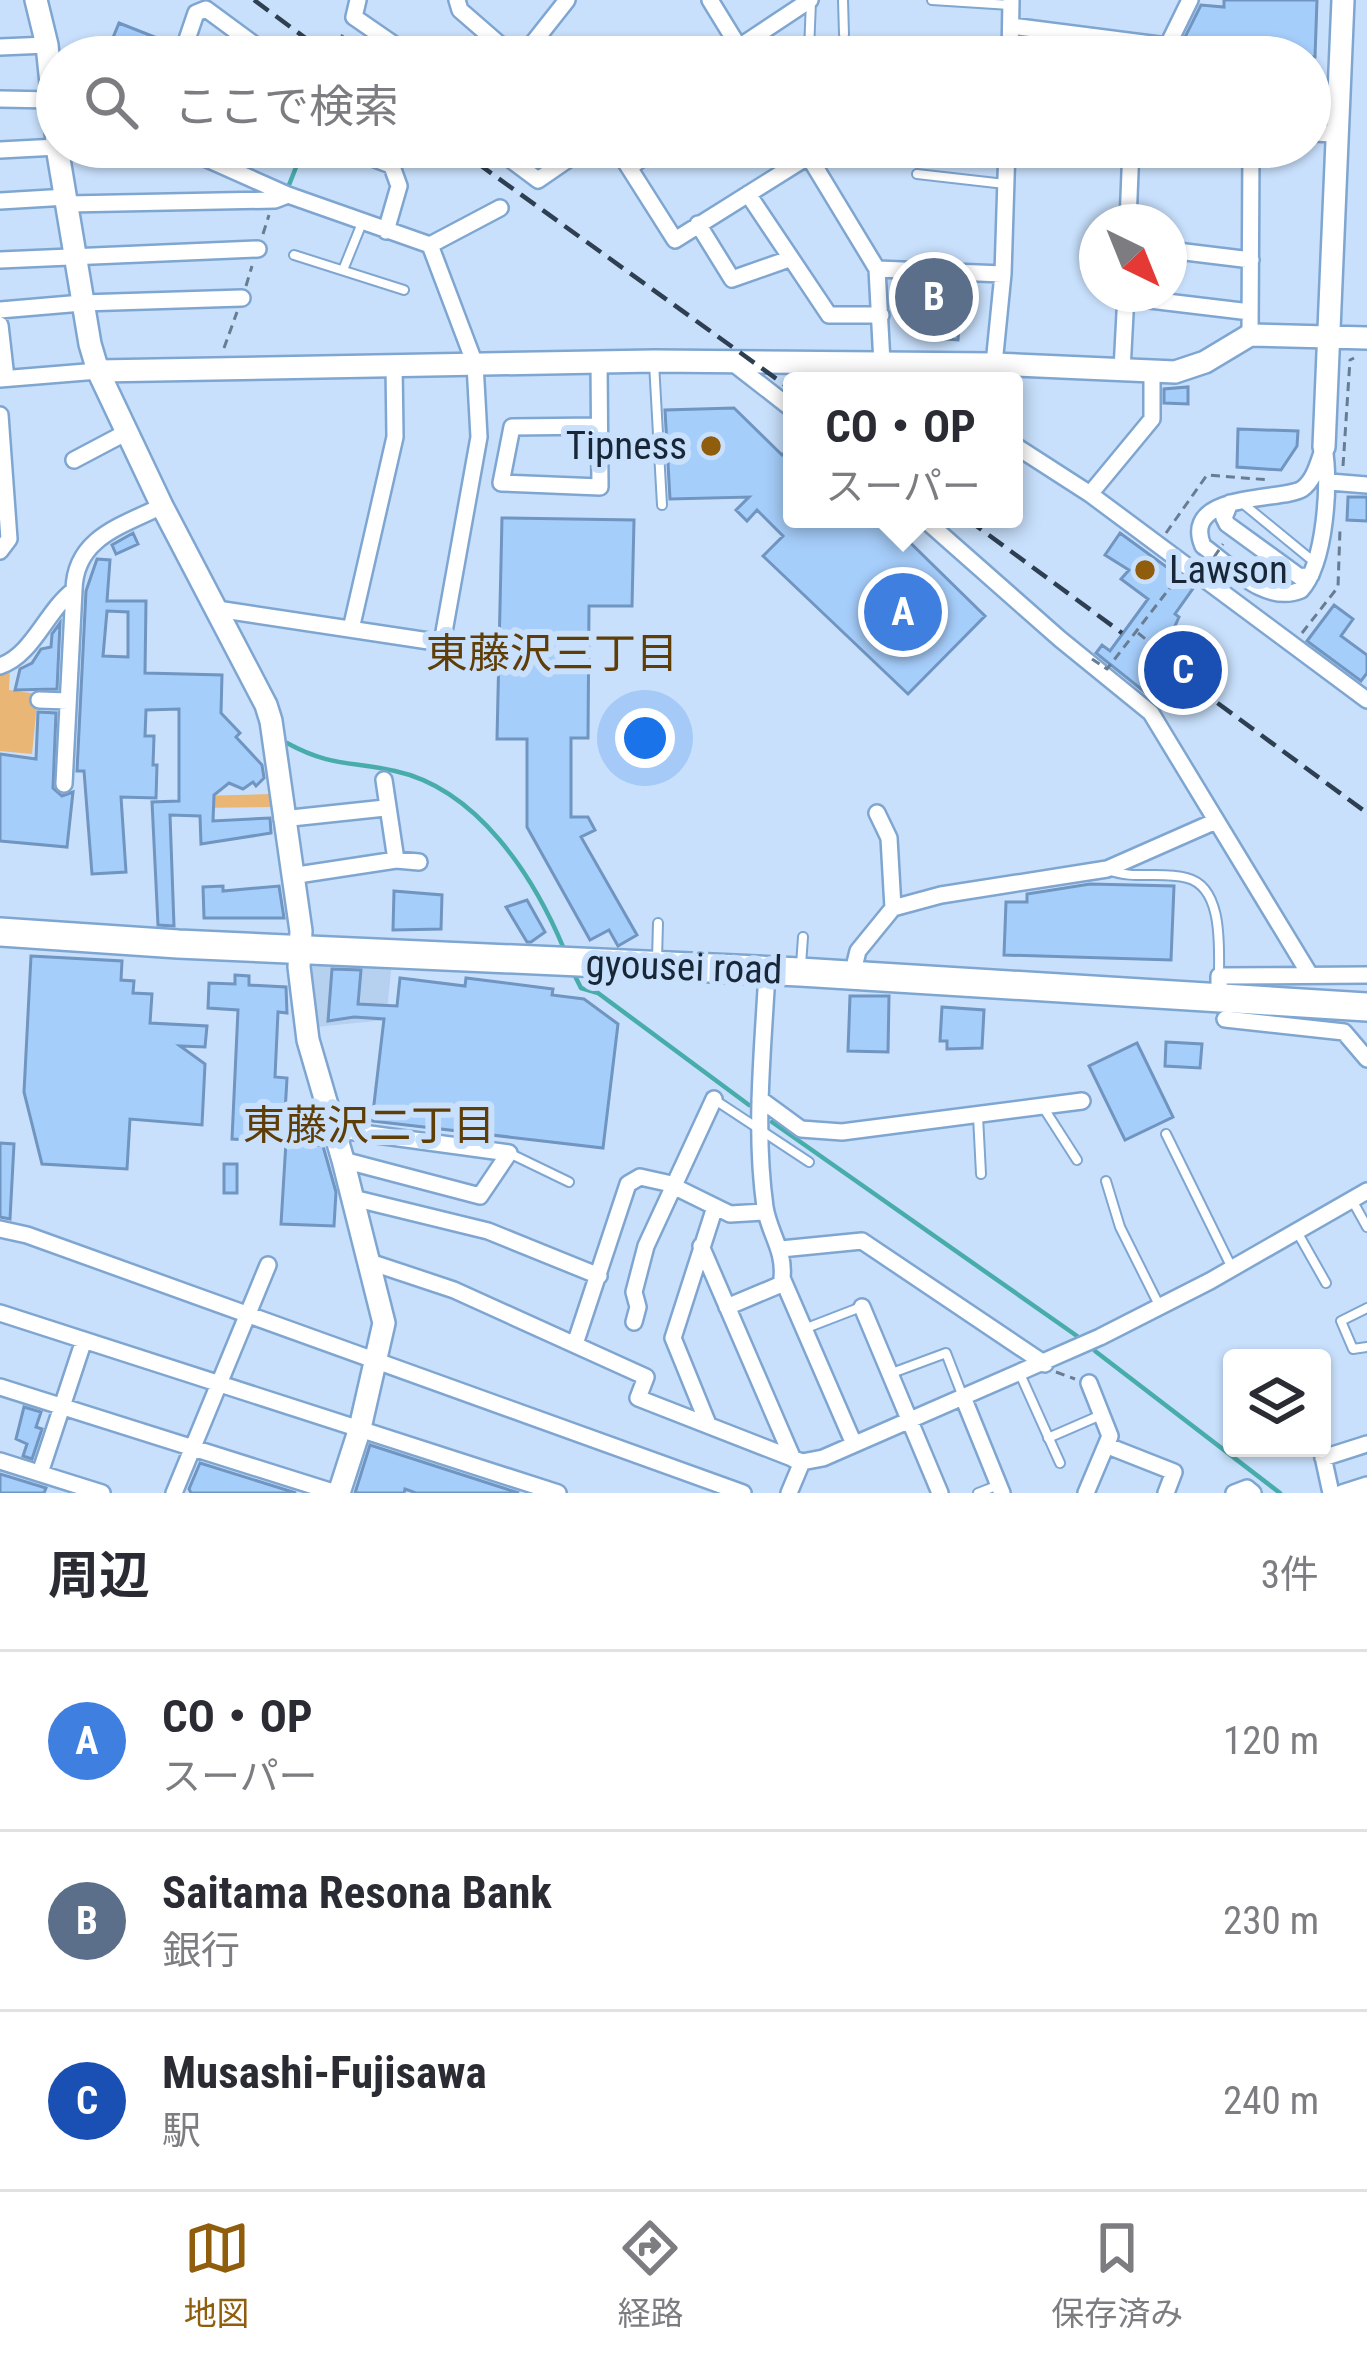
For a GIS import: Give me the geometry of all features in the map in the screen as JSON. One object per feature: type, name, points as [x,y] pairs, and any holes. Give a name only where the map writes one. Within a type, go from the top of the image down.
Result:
[{"type":"highway","name":"gyousei road","points":[[0,932],[800,972],[1367,1007]]},
{"type":"street","points":[[36,0],[45,36]]},
{"type":"street","points":[[358,0],[354,16],[382,36]]},
{"type":"street","points":[[457,0],[460,10],[492,36]]},
{"type":"street","points":[[536,36],[567,0]]},
{"type":"street","points":[[710,0],[727,36]]},
{"type":"street","points":[[761,36],[811,0]]},
{"type":"street","points":[[1173,36],[1190,0]]},
{"type":"street","points":[[1324,447],[1335,483],[1312,568],[1301,590],[1266,591],[1203,546],[1201,526],[1234,501],[1300,490],[1309,484],[1324,447],[1343,0]]},
{"type":"street","points":[[1011,3],[1011,36]]},
{"type":"street","points":[[188,36],[196,13],[206,9],[243,36]]},
{"type":"street","points":[[1011,26],[1070,36]]},
{"type":"street","points":[[0,47],[36,45]]},
{"type":"street","points":[[0,99],[36,96]]},
{"type":"street","points":[[1331,134],[1337,134]]},
{"type":"street","points":[[0,150],[36,147]]},
{"type":"street","points":[[0,1388],[337,1493],[360,1428],[384,1323],[344,1160],[308,1040],[301,931],[266,705],[98,371],[82,303],[62,168]]},
{"type":"street","points":[[222,168],[281,198],[430,245],[500,208]]},
{"type":"street","points":[[386,231],[399,186],[394,168]]},
{"type":"street","points":[[523,168],[538,179],[554,168]]},
{"type":"street","points":[[631,170],[675,239],[784,168]]},
{"type":"street","points":[[816,168],[877,269],[882,363]]},
{"type":"street","points":[[994,364],[1004,274],[1006,168]]},
{"type":"street","points":[[1129,204],[1130,168]]},
{"type":"street","points":[[1250,323],[1251,168]]},
{"type":"street","points":[[748,194],[829,315],[880,315]]},
{"type":"street","points":[[0,201],[281,198]]},
{"type":"street","points":[[698,224],[732,279],[789,259]]},
{"type":"street","points":[[217,610],[442,643],[479,437],[475,364],[430,245]]},
{"type":"street","points":[[0,260],[258,249]]},
{"type":"street","points":[[1187,252],[1251,260]]},
{"type":"street","points":[[877,269],[1004,274]]},
{"type":"street","points":[[0,310],[242,298]]},
{"type":"street","points":[[1187,309],[1364,346]]},
{"type":"street","points":[[1122,370],[1124,312]]},
{"type":"street","points":[[956,372],[994,364],[1190,369],[1250,323]]},
{"type":"street","points":[[0,325],[3,378],[98,371],[654,361],[882,363],[944,372]]},
{"type":"street","points":[[731,361],[783,402]]},
{"type":"street","points":[[599,362],[600,488],[502,483],[512,428],[599,426]]},
{"type":"street","points":[[351,629],[395,437],[394,365]]},
{"type":"street","points":[[1090,494],[1152,419],[1152,370]]},
{"type":"street","points":[[0,415],[9,539],[0,551]]},
{"type":"street","points":[[74,460],[127,431]]},
{"type":"street","points":[[1023,451],[1090,494],[1367,700]]},
{"type":"street","points":[[1335,483],[1367,485]]},
{"type":"street","points":[[1234,501],[1224,518],[1227,524],[1300,577],[1312,568]]},
{"type":"street","points":[[64,784],[76,565],[98,538],[162,506]]},
{"type":"street","points":[[934,528],[1151,713],[1310,975]]},
{"type":"street","points":[[0,666],[14,661],[74,590]]},
{"type":"street","points":[[38,700],[68,701]]},
{"type":"street","points":[[384,780],[396,860]]},
{"type":"street","points":[[282,819],[385,808]]},
{"type":"street","points":[[877,813],[889,838],[893,908]]},
{"type":"street","points":[[852,976],[858,951],[893,908],[941,895],[1107,869],[1216,821]]},
{"type":"street","points":[[291,876],[396,860],[419,862]]},
{"type":"street","points":[[767,972],[760,1099],[765,1212],[781,1249],[784,1283],[854,1444]]},
{"type":"street","points":[[1221,999],[1310,975],[1367,975]]},
{"type":"street","points":[[1221,999],[1344,1032],[1367,1060]]},
{"type":"street","points":[[634,1322],[638,1307],[634,1292],[642,1261],[671,1185],[714,1099]]},
{"type":"street","points":[[760,1099],[801,1130],[842,1132],[1082,1100]]},
{"type":"street","points":[[333,1129],[509,1153],[480,1196],[344,1160]]},
{"type":"street","points":[[575,1344],[628,1184],[640,1177],[671,1185],[730,1214],[765,1212]]},
{"type":"street","points":[[370,1262],[454,1290],[646,1377],[638,1397],[797,1461],[854,1444],[1045,1364],[1160,1307],[1359,1195]]},
{"type":"street","points":[[353,1198],[488,1231],[599,1276]]},
{"type":"street","points":[[708,1424],[674,1338],[715,1207]]},
{"type":"street","points":[[0,1229],[27,1234],[743,1493]]},
{"type":"street","points":[[781,1249],[862,1241],[1045,1364]]},
{"type":"street","points":[[701,1246],[797,1461],[789,1493]]},
{"type":"street","points":[[174,1493],[268,1265]]},
{"type":"street","points":[[728,1307],[784,1283]]},
{"type":"street","points":[[862,1306],[940,1493]]},
{"type":"street","points":[[0,1313],[558,1493]]},
{"type":"street","points":[[40,1473],[84,1340]]},
{"type":"street","points":[[1086,1493],[1111,1436],[1089,1383]]},
{"type":"street","points":[[963,1397],[1000,1489]]},
{"type":"street","points":[[1331,1451],[1367,1444]]},
{"type":"street","points":[[1108,1445],[1174,1472],[1166,1493]]},
{"type":"street","points":[[1321,1457],[1331,1493]]},
{"type":"street","points":[[0,1461],[102,1493]]},
{"type":"street","points":[[1342,1493],[1367,1485]]},
{"type":"street","points":[[1234,1493],[1247,1488],[1253,1493]]},
{"type":"lane","points":[[810,36],[811,0]]},
{"type":"lane","points":[[843,0],[844,34]]},
{"type":"lane","points":[[932,0],[1011,3]]},
{"type":"lane","points":[[917,174],[1006,184]]},
{"type":"lane","points":[[343,270],[362,223]]},
{"type":"lane","points":[[293,255],[404,290]]},
{"type":"lane","points":[[654,361],[662,505]]},
{"type":"lane","points":[[1234,501],[1312,568]]},
{"type":"lane","points":[[1107,869],[1127,877],[1188,878],[1198,884],[1218,914],[1221,999]]},
{"type":"lane","points":[[656,967],[658,923]]},
{"type":"lane","points":[[800,972],[802,938]]},
{"type":"lane","points":[[714,1099],[809,1162]]},
{"type":"lane","points":[[1042,1106],[1077,1160]]},
{"type":"lane","points":[[978,1114],[981,1174]]},
{"type":"lane","points":[[1166,1134],[1232,1267]]},
{"type":"lane","points":[[509,1153],[569,1182]]},
{"type":"lane","points":[[1106,1181],[1120,1227],[1160,1307]]},
{"type":"lane","points":[[1359,1195],[1367,1228]]},
{"type":"lane","points":[[1295,1229],[1326,1283]]},
{"type":"lane","points":[[804,1329],[862,1306]]},
{"type":"lane","points":[[1367,1308],[1341,1321],[1353,1349],[1367,1347]]},
{"type":"lane","points":[[890,1374],[946,1353],[963,1397]]},
{"type":"lane","points":[[1019,1373],[1060,1462]]},
{"type":"lane","points":[[1048,1438],[1102,1414]]},
{"type":"lane","points":[[978,1493],[1000,1489]]},
{"type":"path","points":[[216,369],[281,198]]},
{"type":"path","points":[[1335,483],[1350,360],[1364,346]]},
{"type":"path","points":[[1167,547],[1166,530],[1207,475],[1285,481]]},
{"type":"path","points":[[1295,641],[1338,587],[1340,525]]},
{"type":"path","points":[[1169,590],[1197,581],[1223,544]]},
{"type":"path","points":[[1188,562],[1206,575]]},
{"type":"path","points":[[1092,658],[1107,670],[1182,571]]},
{"type":"path","points":[[1136,632],[1168,657]]},
{"type":"path","points":[[1187,698],[1181,705],[1150,681],[1182,639],[1214,662],[1209,669]]},
{"type":"path","points":[[1045,1364],[1089,1383]]},
{"type":"shaded area","points":[[10,669],[9,690],[38,694],[32,754],[0,751],[0,672]]},
{"type":"shaded area","points":[[270,794],[272,807],[195,808],[196,796]]},
{"type":"shaded area","points":[[316,959],[392,962],[386,1020],[316,1027],[309,965]]},
{"type":"building","points":[[1224,0],[1317,0],[1316,36],[1186,36],[1201,5],[1224,7]]},
{"type":"building","points":[[119,23],[152,36],[114,36]]},
{"type":"building","points":[[909,282],[962,284],[958,340],[932,338],[934,316],[906,314]]},
{"type":"building","points":[[1188,387],[1188,404],[1164,403],[1164,389]]},
{"type":"building","points":[[734,408],[783,454],[783,528],[895,528],[985,616],[908,694],[763,556],[783,536],[757,510],[747,521],[736,510],[749,497],[670,499],[665,410]]},
{"type":"building","points":[[1238,429],[1298,431],[1297,446],[1281,470],[1237,467]]},
{"type":"building","points":[[1348,497],[1367,497],[1367,521],[1347,520]]},
{"type":"building","points":[[502,518],[634,520],[632,606],[589,606],[588,738],[571,738],[571,817],[588,817],[595,830],[581,837],[637,935],[618,946],[609,930],[590,940],[527,827],[527,739],[497,739]]},
{"type":"building","points":[[133,533],[138,544],[116,554],[112,545]]},
{"type":"building","points":[[1120,533],[1194,587],[1175,614],[1179,617],[1175,626],[1193,639],[1151,697],[1096,653],[1102,645],[1110,651],[1148,599],[1121,579],[1129,570],[1105,555]]},
{"type":"building","points":[[97,559],[110,560],[107,601],[146,601],[145,673],[222,675],[221,713],[262,765],[264,778],[256,786],[253,782],[243,789],[229,783],[214,795],[213,821],[270,818],[271,833],[201,844],[200,816],[170,815],[174,926],[158,925],[152,802],[179,801],[179,709],[146,710],[145,736],[154,736],[156,798],[121,797],[126,872],[92,874],[84,771],[77,771],[86,591]],"holes":[[[107,611],[128,612],[128,657],[103,656]]]},
{"type":"building","points":[[1334,605],[1353,619],[1341,636],[1367,655],[1367,673],[1361,681],[1307,641]]},
{"type":"building","points":[[60,623],[57,689],[15,690],[20,669],[32,663],[41,649],[51,647],[52,634]]},
{"type":"building","points":[[38,712],[56,713],[53,788],[62,796],[73,792],[67,847],[0,841],[0,754],[36,759]]},
{"type":"building","points":[[1090,884],[1174,886],[1171,960],[1004,955],[1006,902],[1027,902],[1027,894]]},
{"type":"building","points":[[223,886],[223,891],[279,886],[284,918],[204,918],[203,887]]},
{"type":"building","points":[[394,891],[442,895],[441,929],[393,930]]},
{"type":"building","points":[[527,900],[545,932],[531,942],[506,907]]},
{"type":"building","points":[[31,956],[122,961],[121,980],[134,981],[133,993],[152,994],[150,1023],[207,1026],[205,1047],[180,1046],[205,1064],[202,1125],[130,1119],[127,1169],[42,1164],[24,1092]]},
{"type":"building","points":[[332,969],[361,970],[358,1004],[397,1006],[400,978],[465,986],[466,978],[553,989],[552,995],[584,999],[618,1024],[603,1148],[372,1121],[384,1019],[328,1021]]},
{"type":"building","points":[[235,975],[249,976],[249,985],[286,987],[287,1013],[278,1012],[275,1077],[287,1078],[285,1113],[315,1116],[316,1145],[323,1146],[336,1192],[334,1226],[281,1224],[286,1142],[232,1139],[238,1010],[208,1008],[209,983],[235,984]]},
{"type":"building","points":[[850,996],[889,996],[888,1052],[848,1051]]},
{"type":"building","points":[[942,1007],[984,1010],[982,1048],[947,1049],[947,1041],[940,1041]]},
{"type":"building","points":[[1166,1042],[1202,1044],[1200,1068],[1165,1066]]},
{"type":"building","points":[[1137,1043],[1173,1117],[1125,1140],[1089,1066]]},
{"type":"building","points":[[0,1143],[14,1144],[10,1219],[0,1217]]},
{"type":"building","points":[[224,1164],[237,1164],[237,1193],[224,1193]]},
{"type":"building","points":[[24,1407],[41,1412],[36,1427],[42,1429],[32,1459],[23,1456],[27,1444],[16,1439]]},
{"type":"building","points":[[370,1445],[519,1493],[416,1493],[405,1489],[404,1493],[355,1493]]},
{"type":"building","points":[[200,1463],[296,1493],[191,1493]]},
{"type":"building","points":[[0,1474],[46,1488],[44,1493],[0,1493]]},
{"type":"waterway","points":[[289,185],[296,168]]},
{"type":"waterway","points":[[287,743],[329,760],[395,771],[452,796],[477,816],[519,866],[564,949]]},
{"type":"waterway","points":[[575,976],[581,988],[598,993],[749,1105]]},
{"type":"waterway","points":[[772,1122],[1077,1336]]},
{"type":"waterway","points":[[1095,1351],[1280,1493]]},
{"type":"railway","points":[[254,0],[303,36]]},
{"type":"railway","points":[[484,168],[783,384]]},
{"type":"railway","points":[[979,528],[1122,633]]},
{"type":"railway","points":[[1174,671],[1367,813]]},
{"type":"place","name":"Saitama Resona Bank","points":[[934,297]]},
{"type":"place","name":"Tipness","points":[[711,446]]},
{"type":"place","name":"Lawson","points":[[1145,570]]},
{"type":"place","name":"CO・OP","points":[[903,612]]},
{"type":"place","name":"Musashi-Fujisawa","points":[[1183,670]]},
{"type":"district","name":"東藤沢三丁目","points":[[552,653]]},
{"type":"district","name":"東藤沢二丁目","points":[[369,1125]]}]
